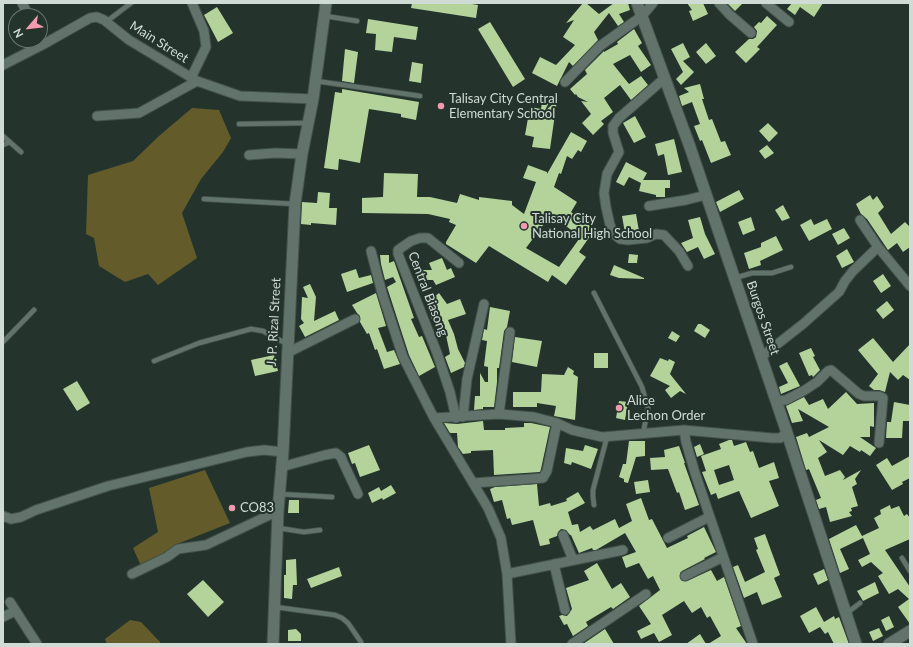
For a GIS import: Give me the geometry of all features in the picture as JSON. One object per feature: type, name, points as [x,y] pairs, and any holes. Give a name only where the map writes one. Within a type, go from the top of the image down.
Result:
[{"type":"street","points":[[97,116],[139,113],[194,79],[206,47],[204,31],[192,3]]},
{"type":"street","name":"J. P. Rizal Street","points":[[273,644],[278,511],[283,452],[295,204],[302,154],[316,81],[326,3]]},
{"type":"street","name":"Burgos Street","points":[[637,3],[735,278],[777,401],[856,644]]},
{"type":"street","points":[[565,82],[600,46],[642,16],[653,3]]},
{"type":"street","points":[[719,3],[751,33]]},
{"type":"street","points":[[766,3],[789,22]]},
{"type":"street","name":"Main Street","points":[[48,37],[90,18],[97,17],[129,40],[194,79],[240,96],[313,99]]},
{"type":"street","name":"Main Street","points":[[3,65],[30,48]]},
{"type":"street","points":[[665,78],[619,118],[613,126],[613,133],[619,152],[607,174],[604,193],[610,225],[614,234],[620,239],[628,240],[647,238],[656,234],[664,235],[679,251],[688,266]]},
{"type":"street","points":[[249,155],[275,152],[302,154]]},
{"type":"street","points":[[648,206],[706,195]]},
{"type":"street","points":[[860,220],[878,247],[910,286]]},
{"type":"street","name":"Central Biasong","points":[[459,263],[428,238],[420,238],[411,241],[398,250],[398,254],[437,353],[460,417]]},
{"type":"street","points":[[761,357],[803,324],[839,292],[852,271],[878,247]]},
{"type":"street","points":[[371,251],[382,293],[403,357],[434,418],[488,508],[501,538],[507,574],[511,644]]},
{"type":"street","points":[[460,417],[484,304]]},
{"type":"street","points":[[287,349],[355,319]]},
{"type":"street","points":[[499,414],[510,332]]},
{"type":"street","points":[[777,401],[786,400],[805,390],[831,370],[859,394],[864,396],[879,396],[883,398],[879,443]]},
{"type":"street","points":[[434,418],[499,414],[534,417],[557,423],[578,432],[602,437],[684,430],[772,438],[780,438],[787,433]]},
{"type":"street","points":[[473,483],[543,478],[547,472],[557,423]]},
{"type":"street","points":[[684,430],[686,442],[709,517],[753,644]]},
{"type":"street","points":[[3,516],[11,519],[21,517],[36,510],[108,486],[248,452],[264,450],[283,452]]},
{"type":"street","points":[[281,467],[336,453],[343,462],[358,494]]},
{"type":"street","points":[[132,574],[167,557],[178,549],[206,545],[278,511]]},
{"type":"street","points":[[668,538],[709,517]]},
{"type":"street","points":[[563,535],[573,560]]},
{"type":"street","points":[[507,574],[623,550]]},
{"type":"street","points":[[685,576],[723,557]]},
{"type":"street","points":[[554,564],[565,610]]},
{"type":"street","points":[[572,644],[646,594]]},
{"type":"street","points":[[10,602],[37,644]]},
{"type":"street","points":[[3,617],[15,611]]},
{"type":"street","points":[[889,644],[902,641],[910,631]]},
{"type":"lane","points":[[106,22],[131,3]]},
{"type":"lane","points":[[324,16],[357,21]]},
{"type":"lane","points":[[316,81],[420,96]]},
{"type":"lane","points":[[239,124],[309,123]]},
{"type":"lane","points":[[3,136],[21,152]]},
{"type":"lane","points":[[3,144],[10,142]]},
{"type":"lane","points":[[204,199],[295,204]]},
{"type":"lane","points":[[735,278],[752,272],[772,273],[791,267]]},
{"type":"lane","points":[[594,293],[642,386],[648,408],[643,434]]},
{"type":"lane","points":[[3,342],[34,310]]},
{"type":"lane","points":[[154,361],[199,343],[251,329],[263,331],[287,349]]},
{"type":"lane","points":[[594,505],[593,490],[607,437]]},
{"type":"lane","points":[[279,494],[332,498]]},
{"type":"lane","points":[[278,528],[304,532],[320,530]]},
{"type":"lane","points":[[902,558],[910,571]]},
{"type":"lane","points":[[846,614],[860,603]]},
{"type":"lane","points":[[275,607],[335,615],[348,623],[361,642]]},
{"type":"shaded area","points":[[192,108],[219,110],[231,138],[223,152],[201,179],[182,213],[197,258],[158,285],[148,274],[125,282],[99,266],[94,238],[86,234],[88,175],[133,161],[159,136]]},
{"type":"shaded area","points":[[205,470],[230,523],[177,544],[142,568],[133,548],[158,532],[149,488]]},
{"type":"shaded area","points":[[130,620],[141,622],[160,642],[160,644],[107,644],[105,639]]},
{"type":"building","points":[[412,3],[466,3],[478,5],[476,18],[411,8]]},
{"type":"building","points":[[583,3],[586,3],[599,14],[614,3],[628,3],[630,10],[619,14],[624,22],[618,26],[609,13],[594,32],[598,40],[573,66],[569,62],[557,86],[532,73],[540,57],[556,65],[575,45],[563,37],[574,20],[566,23]]},
{"type":"building","points":[[687,3],[703,3],[708,14],[693,21],[689,11],[692,10]]},
{"type":"building","points":[[727,3],[743,3],[735,11]]},
{"type":"building","points":[[792,3],[823,3],[814,17],[800,7],[795,15],[787,9]]},
{"type":"building","points":[[217,7],[233,33],[218,42],[204,15]]},
{"type":"building","points":[[767,16],[777,25],[757,47],[760,49],[746,63],[735,52],[749,39],[756,37],[757,31],[754,27],[759,22],[761,23]]},
{"type":"building","points":[[368,19],[418,27],[416,40],[394,37],[392,52],[375,50],[376,34],[366,33]]},
{"type":"building","points":[[490,22],[525,79],[513,87],[478,29]]},
{"type":"building","points":[[634,29],[642,43],[638,46],[651,65],[641,72],[630,55],[613,64],[629,84],[641,76],[648,85],[631,100],[620,85],[604,98],[613,112],[601,121],[604,124],[593,135],[582,123],[591,114],[581,101],[588,102],[578,97],[576,94],[575,95],[570,89],[587,74],[585,70],[604,51],[618,44],[617,42]]},
{"type":"building","points":[[683,43],[690,57],[683,61],[694,72],[681,85],[676,79],[683,72],[671,49]]},
{"type":"building","points":[[706,43],[716,56],[706,64],[696,52]]},
{"type":"building","points":[[345,49],[358,52],[354,83],[342,81]]},
{"type":"building","points":[[412,62],[423,64],[421,83],[409,81]]},
{"type":"building","points":[[700,84],[704,99],[702,99],[709,120],[712,119],[721,142],[725,141],[731,155],[711,163],[702,140],[700,141],[694,126],[700,124],[692,102],[682,106],[679,96],[689,92],[684,88]]},
{"type":"building","points":[[342,89],[419,102],[416,120],[401,117],[401,114],[369,109],[360,163],[339,159],[338,170],[324,168],[335,92],[342,93]]},
{"type":"building","points":[[543,95],[552,97],[544,112],[557,100],[550,149],[532,147],[534,137],[525,135],[530,107],[541,109]]},
{"type":"building","points":[[635,116],[646,137],[634,143],[623,123]]},
{"type":"building","points":[[768,123],[778,133],[769,142],[759,131]]},
{"type":"building","name":"Talisay City National High School","points":[[571,132],[587,141],[581,152],[578,150],[572,159],[567,156],[561,174],[559,173],[554,187],[577,202],[571,212],[595,229],[579,252],[586,257],[566,285],[552,275],[548,282],[489,246],[476,263],[446,244],[456,225],[449,222],[450,219],[428,214],[362,213],[362,198],[383,197],[384,173],[418,174],[417,197],[430,197],[457,203],[460,194],[479,200],[479,197],[512,201],[512,205],[524,214],[536,182],[523,178],[528,165],[547,172],[547,174]],"holes":[[[549,217],[558,223],[559,221],[574,232],[573,234],[579,239],[559,267],[526,248]]]},
{"type":"building","points":[[674,139],[682,172],[668,175],[664,154],[658,156],[655,144]]},
{"type":"building","points":[[767,145],[774,153],[765,159],[759,151]]},
{"type":"building","points":[[626,162],[647,173],[643,180],[670,180],[670,188],[665,188],[665,197],[656,197],[656,195],[639,191],[641,183],[629,177],[624,186],[616,182]]},
{"type":"building","points":[[739,190],[744,199],[720,212],[716,202]]},
{"type":"building","points":[[318,192],[330,193],[329,208],[337,208],[336,225],[311,223],[311,225],[301,224],[302,202],[317,203]]},
{"type":"building","points":[[870,195],[873,200],[877,196],[884,207],[878,213],[891,234],[905,222],[910,227],[910,247],[903,252],[897,243],[888,250],[867,219],[861,214],[856,204]]},
{"type":"building","points":[[783,205],[790,218],[782,221],[775,210]]},
{"type":"building","points":[[636,214],[639,231],[625,233],[622,216]]},
{"type":"building","points":[[700,217],[705,234],[715,254],[704,259],[698,247],[687,252],[681,243],[693,238],[688,220]]},
{"type":"building","points":[[751,217],[755,230],[743,235],[738,222]]},
{"type":"building","points":[[811,219],[814,225],[827,219],[832,229],[809,241],[800,225]]},
{"type":"building","points":[[844,228],[850,238],[838,245],[832,234]]},
{"type":"building","points":[[776,236],[783,250],[760,261],[761,265],[749,269],[744,253],[761,247],[761,243]]},
{"type":"building","points":[[847,249],[854,262],[842,268],[836,256]]},
{"type":"building","points":[[629,254],[638,255],[637,263],[628,263]]},
{"type":"building","points":[[380,255],[389,255],[389,263],[394,261],[414,318],[411,319],[419,337],[422,336],[435,367],[419,376],[409,355],[387,287],[396,282],[393,277],[385,280]]},
{"type":"building","points":[[442,258],[447,270],[451,268],[455,277],[436,285],[433,280],[418,280],[418,270],[432,270],[429,263]]},
{"type":"building","points":[[614,265],[644,279],[619,278],[610,275]]},
{"type":"building","points":[[356,269],[359,278],[371,275],[373,283],[347,292],[341,274]]},
{"type":"building","points":[[883,274],[891,286],[881,293],[873,281]]},
{"type":"building","points":[[310,284],[316,297],[314,321],[335,311],[339,320],[305,337],[299,326],[304,323],[301,319],[302,297],[308,298],[303,287]]},
{"type":"building","points":[[376,293],[386,326],[378,328],[387,352],[394,350],[400,364],[384,369],[377,349],[375,350],[369,333],[367,334],[360,322],[360,316],[352,305]]},
{"type":"building","points":[[439,293],[447,304],[460,299],[466,314],[448,320],[458,349],[465,363],[464,367],[451,373],[445,357],[450,354],[444,326],[437,330],[430,315],[426,300],[433,298]]},
{"type":"building","points":[[887,301],[894,310],[883,319],[876,310]]},
{"type":"building","points":[[490,307],[510,311],[507,327],[504,331],[499,368],[497,368],[494,407],[483,407],[483,409],[474,410],[475,396],[480,396],[480,373],[485,382],[488,382],[488,367],[484,366],[487,341],[482,340],[484,329],[487,330]]},
{"type":"building","points":[[698,324],[701,324],[710,330],[705,338],[694,331]]},
{"type":"building","points":[[672,331],[680,336],[676,342],[668,338]]},
{"type":"building","points":[[515,337],[542,341],[537,367],[512,362]]},
{"type":"building","points":[[873,338],[893,362],[910,344],[910,380],[903,375],[898,380],[890,372],[885,392],[874,390],[869,386],[878,374],[858,350]]},
{"type":"building","points":[[811,348],[815,356],[813,357],[820,370],[813,377],[812,375],[809,376],[799,353]]},
{"type":"building","points":[[594,353],[608,353],[608,368],[594,368]]},
{"type":"building","points":[[274,355],[278,371],[255,376],[251,360]]},
{"type":"building","points":[[660,358],[668,361],[669,359],[675,362],[670,374],[686,394],[680,391],[671,398],[665,390],[670,386],[650,376]]},
{"type":"building","points":[[787,362],[800,386],[781,394],[779,387],[788,383],[779,366]]},
{"type":"building","points":[[568,367],[574,371],[573,374],[578,377],[575,420],[554,416],[556,406],[537,403],[537,407],[513,407],[513,392],[541,392],[542,374],[564,375]]},
{"type":"building","points":[[77,381],[90,403],[77,411],[63,389]]},
{"type":"building","points":[[846,392],[857,404],[874,403],[874,427],[870,426],[870,437],[860,437],[876,448],[870,456],[861,450],[860,452],[850,446],[843,455],[819,440],[827,452],[818,458],[825,476],[840,470],[845,477],[843,480],[861,470],[855,479],[857,484],[852,487],[858,506],[851,508],[852,511],[849,512],[852,516],[830,522],[826,507],[819,509],[816,500],[821,498],[809,469],[806,470],[796,437],[807,433],[809,437],[829,427],[798,409],[803,421],[792,423],[786,406],[804,397],[809,405],[823,399],[828,409]]},
{"type":"building","points":[[619,401],[628,402],[625,420],[616,418]]},
{"type":"building","points":[[894,402],[910,405],[909,421],[903,421],[902,438],[886,438],[887,422],[891,422]]},
{"type":"building","points":[[483,421],[484,430],[505,430],[505,428],[524,427],[524,423],[550,427],[540,472],[494,475],[493,450],[471,451],[471,453],[463,454],[458,447],[457,433],[450,433],[444,423],[457,424]]},
{"type":"building","points":[[729,440],[732,440],[734,446],[746,442],[750,452],[753,451],[759,468],[774,462],[779,478],[769,481],[779,506],[751,518],[739,491],[718,499],[716,493],[711,495],[702,472],[706,471],[701,456],[721,449],[719,444]],"holes":[[[729,465],[734,480],[719,485],[714,470]]]},
{"type":"building","points":[[629,441],[645,441],[645,456],[636,457],[628,483],[624,482],[624,479],[619,477],[623,464],[626,464]]},
{"type":"building","points":[[700,444],[704,454],[697,457],[694,447]]},
{"type":"building","points":[[369,445],[380,470],[360,477],[355,463],[352,464],[348,453]]},
{"type":"building","points":[[585,445],[598,449],[591,469],[572,462],[571,465],[564,463],[566,448],[583,451]]},
{"type":"building","points":[[679,446],[699,505],[685,510],[679,492],[677,493],[668,469],[651,470],[650,458],[665,457],[664,450]]},
{"type":"building","points":[[910,456],[910,478],[892,490],[876,465],[887,458],[892,466]]},
{"type":"building","points":[[648,480],[650,492],[636,494],[634,482]]},
{"type":"building","points":[[537,484],[539,506],[550,503],[551,506],[567,501],[566,499],[578,492],[585,503],[568,512],[572,525],[578,524],[580,532],[590,526],[593,530],[615,519],[619,528],[632,521],[626,504],[641,498],[649,520],[652,519],[667,548],[688,538],[687,536],[704,527],[716,552],[682,571],[680,573],[680,578],[682,581],[687,581],[711,570],[717,581],[724,577],[741,626],[736,628],[747,644],[708,644],[721,636],[710,616],[707,618],[701,607],[692,613],[684,601],[662,615],[672,635],[659,642],[654,633],[641,639],[637,631],[651,624],[639,606],[660,590],[653,576],[648,579],[639,563],[626,568],[622,557],[636,552],[625,533],[596,550],[593,550],[592,548],[579,553],[571,535],[566,530],[561,529],[557,536],[549,539],[550,544],[540,546],[533,520],[512,525],[510,518],[507,519],[502,500],[494,502],[490,489],[495,487]]},
{"type":"building","points":[[391,485],[396,493],[383,500],[382,498],[372,503],[368,493],[379,487],[381,491]]},
{"type":"building","points":[[289,500],[299,500],[299,513],[288,513]]},
{"type":"building","points":[[890,505],[891,509],[899,506],[904,516],[907,514],[910,518],[910,539],[885,550],[910,587],[910,624],[898,607],[909,599],[898,589],[889,594],[878,576],[883,573],[871,562],[862,567],[858,560],[870,554],[863,538],[840,549],[849,569],[840,573],[829,539],[856,525],[862,536],[879,528],[874,518],[881,514],[880,510]]},
{"type":"building","points":[[765,534],[780,575],[774,578],[782,597],[762,605],[757,592],[744,598],[733,567],[738,565],[745,582],[765,572],[756,550],[758,549],[754,538]]},
{"type":"building","points":[[296,559],[297,585],[293,585],[292,599],[284,598],[284,575],[286,575],[286,560]]},
{"type":"building","points":[[597,563],[612,589],[621,583],[630,597],[613,609],[611,607],[586,622],[588,626],[573,636],[567,624],[564,625],[559,616],[567,616],[572,609],[566,588],[589,580],[584,571]]},
{"type":"building","points":[[339,567],[342,576],[311,588],[307,579]]},
{"type":"building","points":[[824,569],[828,580],[818,585],[813,574]]},
{"type":"building","points":[[203,580],[224,602],[208,617],[187,594]]},
{"type":"building","points":[[875,582],[879,593],[863,601],[857,591]]},
{"type":"building","points":[[816,607],[824,622],[834,616],[835,619],[839,617],[849,644],[834,644],[828,632],[825,634],[820,627],[809,633],[800,616]]},
{"type":"building","points":[[889,616],[894,627],[886,631],[881,620]]},
{"type":"building","points":[[879,628],[883,636],[873,641],[869,632]]},
{"type":"building","points":[[296,629],[301,634],[301,641],[288,641],[288,630]]},
{"type":"building","points":[[605,629],[614,644],[583,644]]},
{"type":"building","points":[[700,634],[706,644],[686,644]]},
{"type":"place","name":"Talisay City Central Elementary School","points":[[441,106]]},
{"type":"place","name":"Talisay City National High School","points":[[524,226]]},
{"type":"place","name":"Alice Lechon Order","points":[[619,408]]},
{"type":"place","name":"CO83","points":[[232,508]]}]
